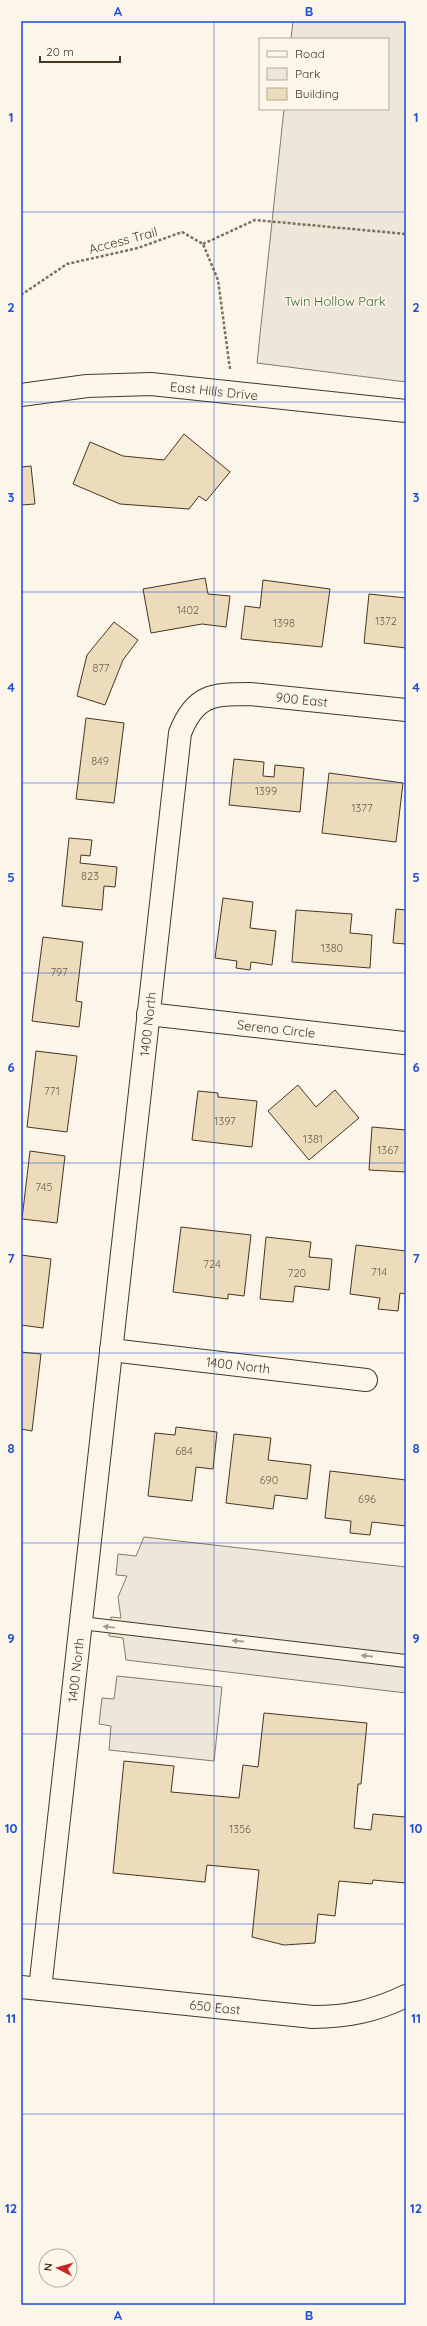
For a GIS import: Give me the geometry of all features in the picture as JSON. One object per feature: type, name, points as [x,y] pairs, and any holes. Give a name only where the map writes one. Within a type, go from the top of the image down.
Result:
[{"type":"street","name":"East Hills Drive","points":[[21,395],[119,384],[180,386],[406,411]]},
{"type":"street","name":"900 East","points":[[198,702],[215,697],[250,694],[406,710]]},
{"type":"street","name":"1400 North","points":[[30,1988],[80,1623],[177,751],[180,733],[187,716],[198,702]]},
{"type":"street","name":"Sereno Circle","points":[[148,1014],[404,1042]]},
{"type":"street","name":"1400 North","points":[[110,1350],[366,1380]]},
{"type":"street","name":"650 East","points":[[30,1988],[313,2017],[353,2015],[373,2010],[406,1996]]},
{"type":"lane","points":[[80,1623],[406,1660]]},
{"type":"path","points":[[234,392],[218,280],[203,244],[255,220],[406,234]]},
{"type":"path","name":"Access Trail","points":[[21,295],[67,264],[138,248],[182,232],[203,244]]},
{"type":"green space","name":"Twin Hollow Park","points":[[293,21],[406,21],[406,382],[257,363],[284,110],[389,110],[389,38],[291,38]]},
{"type":"shaded area","points":[[144,1537],[406,1567],[406,1693],[126,1660],[123,1638],[109,1636],[111,1617],[121,1618],[118,1597],[127,1576],[116,1575],[118,1554],[136,1556]]},
{"type":"shaded area","points":[[117,1676],[222,1687],[214,1761],[109,1750],[111,1726],[99,1724],[102,1698],[114,1699]]},
{"type":"building","points":[[184,434],[230,472],[206,501],[199,496],[189,509],[120,504],[73,484],[90,442],[123,456],[164,460]]},
{"type":"building","points":[[31,466],[35,504],[21,505],[21,467]]},
{"type":"building","points":[[205,578],[208,594],[230,596],[226,627],[202,624],[151,633],[143,589]]},
{"type":"building","points":[[263,580],[330,589],[322,647],[241,639],[245,606],[260,608]]},
{"type":"building","points":[[369,594],[406,598],[406,648],[364,643]]},
{"type":"building","points":[[114,622],[138,640],[123,660],[105,705],[77,696],[87,655]]},
{"type":"building","points":[[86,718],[124,723],[114,803],[76,799]]},
{"type":"building","points":[[234,759],[264,762],[263,776],[274,777],[275,765],[304,768],[300,812],[229,805]]},
{"type":"building","points":[[329,773],[403,783],[396,842],[322,833]]},
{"type":"building","points":[[69,838],[92,840],[90,856],[81,855],[80,863],[117,867],[115,887],[104,886],[102,910],[62,906]]},
{"type":"building","points":[[223,898],[253,902],[250,928],[276,931],[272,965],[251,962],[250,970],[236,968],[237,961],[215,958]]},
{"type":"building","points":[[396,909],[406,910],[406,944],[393,943]]},
{"type":"building","points":[[296,910],[352,914],[350,933],[372,935],[370,968],[292,962]]},
{"type":"building","points":[[43,937],[83,942],[76,1001],[82,1002],[79,1027],[32,1021]]},
{"type":"building","points":[[36,1051],[77,1056],[67,1132],[27,1127]]},
{"type":"building","points":[[298,1085],[316,1107],[335,1090],[359,1118],[309,1160],[268,1111]]},
{"type":"building","points":[[198,1091],[218,1093],[218,1097],[257,1101],[252,1147],[192,1140]]},
{"type":"building","points":[[372,1127],[406,1130],[406,1172],[369,1170]]},
{"type":"building","points":[[30,1151],[65,1156],[57,1223],[22,1219]]},
{"type":"building","points":[[181,1227],[251,1235],[244,1296],[228,1294],[228,1299],[173,1292]]},
{"type":"building","points":[[266,1237],[311,1242],[309,1257],[332,1259],[329,1290],[295,1286],[293,1302],[260,1299]]},
{"type":"building","points":[[356,1245],[406,1251],[406,1294],[400,1293],[398,1311],[378,1309],[380,1298],[350,1294]]},
{"type":"building","points":[[21,1255],[51,1259],[43,1328],[21,1325]]},
{"type":"building","points":[[21,1352],[41,1354],[32,1431],[21,1429]]},
{"type":"building","points":[[176,1427],[217,1432],[213,1469],[196,1467],[192,1501],[148,1496],[155,1433],[175,1435]]},
{"type":"building","points":[[234,1434],[271,1438],[268,1460],[311,1465],[307,1499],[275,1495],[273,1509],[226,1503]]},
{"type":"building","points":[[330,1471],[406,1480],[406,1526],[372,1522],[370,1535],[350,1533],[351,1521],[325,1518]]},
{"type":"building","points":[[264,1713],[367,1723],[361,1784],[358,1784],[354,1828],[371,1830],[373,1814],[405,1817],[406,1803],[406,1883],[373,1880],[372,1884],[339,1881],[335,1916],[318,1914],[315,1943],[284,1945],[252,1937],[259,1870],[207,1865],[205,1882],[113,1873],[124,1761],[174,1766],[171,1792],[239,1798],[243,1765],[258,1767]]}]
